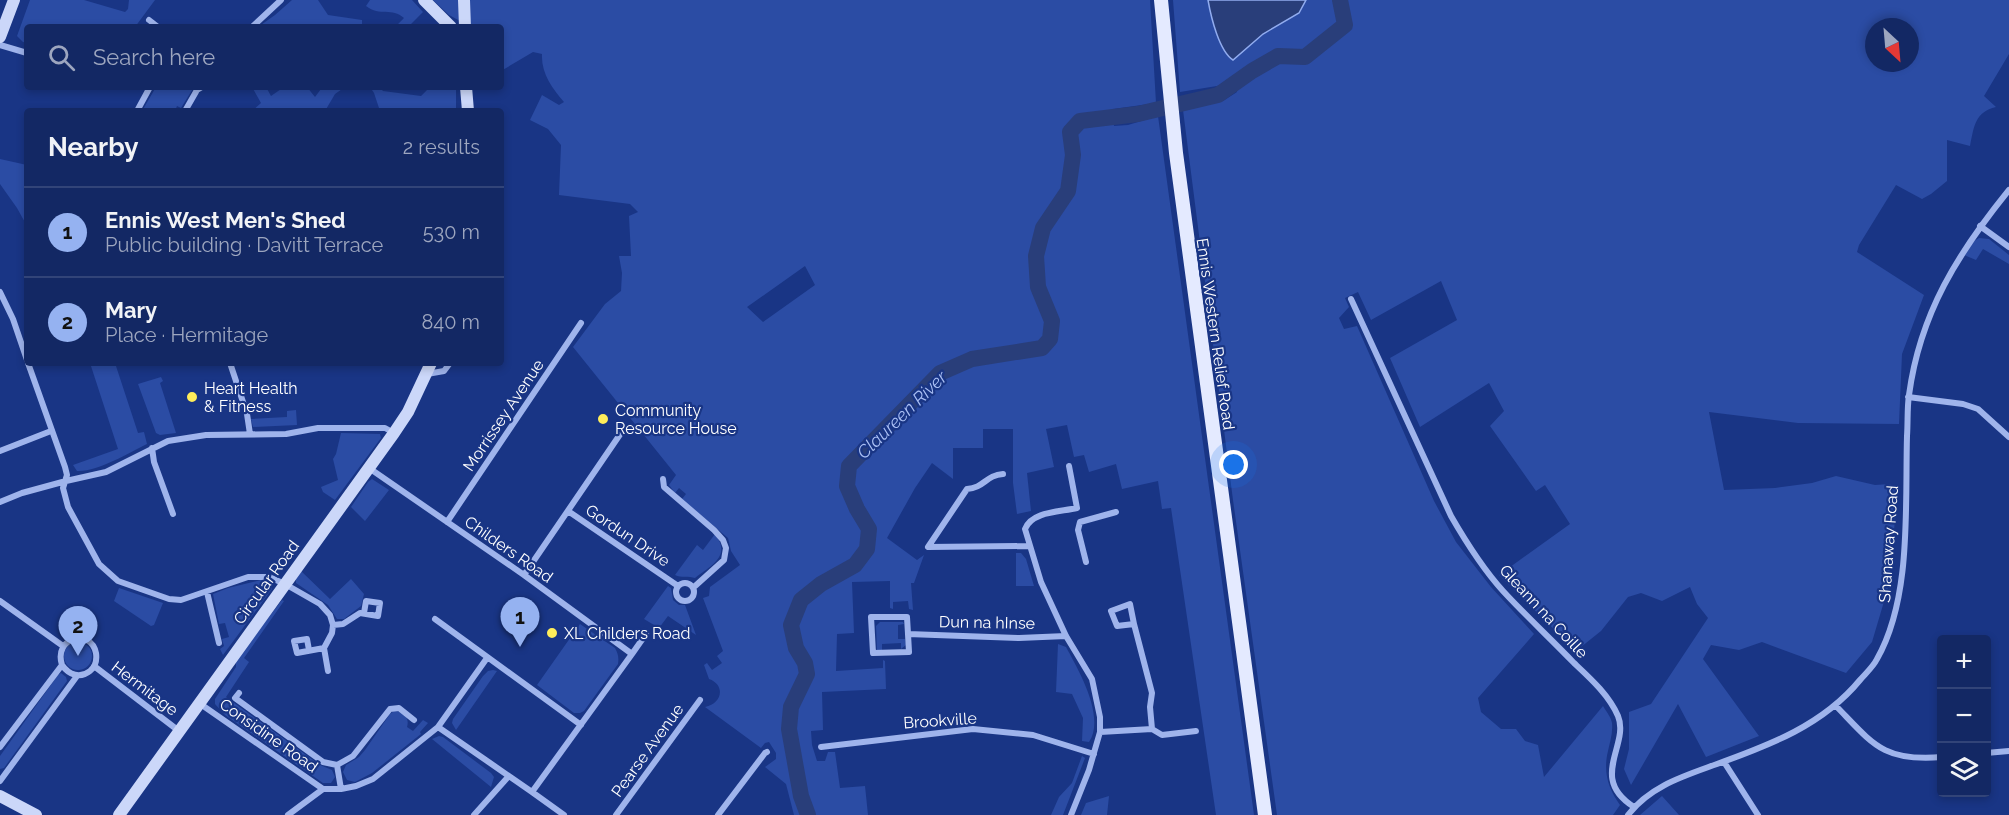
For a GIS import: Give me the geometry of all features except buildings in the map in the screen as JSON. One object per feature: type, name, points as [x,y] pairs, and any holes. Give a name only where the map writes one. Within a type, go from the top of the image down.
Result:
[{"type":"main road","points":[[0,37],[14,0]]},
{"type":"main road","points":[[424,0],[448,24]]},
{"type":"main road","points":[[464,0],[465,24]]},
{"type":"main road","name":"Ennis Western Relief Road","points":[[1161,0],[1176,153],[1265,815]]},
{"type":"main road","points":[[466,90],[468,108]]},
{"type":"main road","name":"Circular Road","points":[[124,811],[394,433],[408,412],[429,368]]},
{"type":"main road","points":[[0,796],[36,815]]},
{"type":"street","points":[[255,24],[278,3],[269,0]]},
{"type":"street","points":[[149,20],[154,24]]},
{"type":"street","points":[[0,45],[24,52]]},
{"type":"street","points":[[139,108],[148,90]]},
{"type":"street","points":[[187,108],[197,90]]},
{"type":"street","name":"Shanaway Road","points":[[1628,815],[1651,792],[1680,777],[1789,736],[1836,706],[1876,661],[1897,610],[1904,530],[1908,398],[1915,357],[1940,289],[1980,226],[2009,190]]},
{"type":"street","points":[[1980,226],[2009,248]]},
{"type":"street","points":[[0,292],[24,350]]},
{"type":"street","name":"Gleann na Coille","points":[[1351,299],[1451,516],[1466,541],[1501,589],[1595,684],[1619,718],[1619,737],[1612,762],[1613,778],[1617,791],[1634,807]]},
{"type":"street","points":[[1349,317],[1358,313]]},
{"type":"street","name":"Morrissey Avenue","points":[[447,522],[581,323]]},
{"type":"street","points":[[30,366],[65,467],[66,481],[63,488],[68,507],[99,564],[108,574],[118,581],[169,599],[181,600],[248,577],[269,577],[285,584],[325,608],[333,625],[332,633],[324,648],[327,671]]},
{"type":"street","points":[[231,366],[247,414],[250,434]]},
{"type":"street","points":[[429,368],[444,372],[448,366]]},
{"type":"street","points":[[1908,398],[1963,404],[1978,409],[2009,437]]},
{"type":"street","points":[[0,502],[22,493],[106,472],[168,441],[197,437],[286,434],[318,428],[385,429],[394,433]]},
{"type":"street","points":[[0,451],[51,431]]},
{"type":"street","points":[[568,511],[621,433]]},
{"type":"street","points":[[152,448],[154,462],[173,514]]},
{"type":"street","points":[[1069,466],[1080,522],[1078,530],[1086,562]]},
{"type":"street","name":"Childers Road","points":[[369,468],[524,575],[632,654]]},
{"type":"street","points":[[1003,474],[994,474],[976,489],[968,489],[928,547],[1029,546]]},
{"type":"street","points":[[663,479],[664,487],[714,530],[723,540],[726,548],[724,560],[694,587]]},
{"type":"street","name":"Dun na hInse","points":[[1071,815],[1101,732],[1100,717],[1092,679],[1066,636],[1041,582],[1025,529],[1028,522],[1035,517],[1077,508]]},
{"type":"street","name":"Gordun Drive","points":[[524,575],[568,511],[678,586]]},
{"type":"street","points":[[1080,522],[1116,512]]},
{"type":"street","name":"Gordun Drive","points":[[684,582],[690,583],[694,587],[693,597],[685,601],[677,595],[678,586],[684,582]]},
{"type":"street","points":[[207,592],[219,643]]},
{"type":"street","points":[[0,601],[63,646],[60,654],[62,665],[70,674],[77,676]]},
{"type":"street","points":[[333,625],[343,624],[360,613],[364,613]]},
{"type":"street","points":[[871,617],[907,617],[908,634],[909,652],[873,653],[871,617]]},
{"type":"street","points":[[435,619],[581,725]]},
{"type":"street","points":[[1134,624],[1152,693],[1150,707],[1152,729]]},
{"type":"street","points":[[531,792],[646,634]]},
{"type":"street","name":"Dun na hInse","points":[[908,634],[1019,638],[1066,636]]},
{"type":"street","name":"Hermitage","points":[[0,781],[77,676],[89,672],[94,666],[97,657],[89,641],[77,638],[63,646]]},
{"type":"street","points":[[309,650],[324,648]]},
{"type":"street","name":"Considine Road","points":[[199,703],[322,789],[341,789],[373,779],[438,727],[487,658]]},
{"type":"street","points":[[0,747],[62,665]]},
{"type":"street","name":"Hermitage","points":[[94,666],[179,731]]},
{"type":"street","name":"Considine Road","points":[[239,693],[236,698],[244,705],[323,762],[337,765],[353,756],[390,709],[399,708],[414,720]]},
{"type":"street","name":"Pearse Avenue","points":[[616,815],[700,700]]},
{"type":"street","points":[[1836,706],[1873,744],[1883,750],[1911,757],[1937,757]]},
{"type":"street","points":[[438,727],[564,815]]},
{"type":"street","name":"Brookville","points":[[821,747],[973,729],[1033,735],[1094,754]]},
{"type":"street","points":[[1101,732],[1152,729],[1162,735],[1196,731]]},
{"type":"street","points":[[1991,753],[2009,751]]},
{"type":"street","points":[[718,815],[767,752]]},
{"type":"street","points":[[1724,762],[1758,815]]},
{"type":"street","name":"Considine Road","points":[[337,765],[341,789]]},
{"type":"street","points":[[474,815],[508,777]]},
{"type":"street","name":"Considine Road","points":[[288,815],[322,789]]},
{"type":"shaded area","points":[[30,0],[84,0],[125,12],[128,9],[129,0],[155,0],[137,24],[24,24],[24,42],[17,36]]},
{"type":"shaded area","points":[[292,0],[318,0],[328,15],[362,20],[362,24],[262,24]]},
{"type":"shaded area","points":[[370,0],[412,0],[423,12],[411,24],[398,24],[404,18],[395,13],[376,11],[366,6]]},
{"type":"shaded area","points":[[433,0],[1150,0],[1156,103],[1113,109],[1114,126],[1128,125],[1158,116],[1254,815],[1216,815],[1171,508],[1162,509],[1158,481],[1122,489],[1116,464],[1089,472],[1084,455],[1074,457],[1067,425],[1046,429],[1054,467],[1027,473],[1031,511],[1017,514],[1013,483],[1013,429],[983,429],[983,448],[953,448],[953,479],[932,463],[887,538],[917,560],[924,555],[914,583],[911,583],[913,610],[909,609],[908,601],[893,602],[893,609],[890,608],[890,581],[852,582],[854,633],[837,634],[836,671],[883,668],[883,660],[885,661],[886,689],[822,692],[823,730],[811,731],[817,761],[825,761],[828,752],[835,752],[840,788],[865,786],[868,815],[794,815],[786,784],[765,767],[776,759],[776,753],[769,742],[761,748],[705,707],[715,702],[720,690],[718,685],[709,679],[704,665],[707,663],[712,670],[722,663],[717,656],[723,651],[703,598],[709,596],[710,587],[740,565],[731,551],[728,538],[682,499],[686,494],[679,488],[675,493],[669,485],[676,475],[573,347],[605,304],[621,291],[622,273],[619,256],[631,256],[629,216],[638,212],[630,204],[559,195],[561,145],[548,129],[530,120],[542,95],[559,105],[564,102],[545,74],[542,54],[533,52],[504,69],[504,24],[466,24],[449,15]],"holes":[[[805,266],[815,285],[763,322],[747,307]]]},
{"type":"shaded area","points":[[1173,0],[2009,0],[2009,54],[1984,96],[1996,107],[1980,116],[1974,126],[1970,146],[1947,140],[1947,181],[1931,194],[1922,199],[1896,185],[1857,252],[1924,295],[1902,354],[1899,424],[1798,423],[1709,412],[1724,490],[1775,488],[1812,483],[1836,476],[1875,485],[1890,484],[1898,491],[1888,588],[1872,642],[1846,673],[1762,642],[1739,650],[1711,645],[1703,659],[1759,736],[1706,757],[1678,704],[1631,785],[1624,769],[1629,749],[1629,712],[1651,704],[1708,618],[1697,604],[1690,587],[1662,601],[1641,593],[1628,597],[1601,631],[1576,651],[1499,575],[1570,524],[1545,485],[1536,491],[1490,426],[1504,411],[1489,383],[1420,427],[1390,358],[1457,320],[1441,281],[1371,320],[1358,292],[1345,298],[1349,307],[1339,318],[1344,329],[1357,326],[1434,501],[1456,542],[1491,587],[1534,634],[1478,698],[1481,712],[1501,729],[1516,729],[1525,741],[1538,745],[1544,777],[1603,706],[1612,723],[1606,773],[1612,792],[1620,805],[1613,815],[1277,815],[1233,500],[1183,110],[1223,101],[1237,92],[1237,78],[1223,85],[1180,92]]},
{"type":"shaded area","points":[[1208,0],[1306,0],[1299,13],[1263,34],[1233,60],[1220,42]]},
{"type":"shaded area","points":[[154,90],[192,90],[181,108],[177,106],[176,108],[144,108]]},
{"type":"shaded area","points":[[254,90],[268,90],[271,96],[280,90],[309,90],[315,97],[320,90],[341,90],[335,94],[327,108],[255,108],[261,103]]},
{"type":"shaded area","points":[[372,90],[421,96],[427,90],[456,90],[456,108],[379,108]]},
{"type":"shaded area","points":[[0,159],[24,164],[24,221],[17,208],[0,184]]},
{"type":"shaded area","points":[[1979,238],[1989,239],[2009,255],[2009,264],[1983,249],[1976,260],[1964,255]]},
{"type":"shaded area","points":[[91,366],[116,366],[138,433],[144,432],[147,444],[94,468],[77,471],[73,465],[118,449]]},
{"type":"shaded area","points":[[161,377],[163,381],[160,383],[176,433],[160,435],[156,433],[138,384]]},
{"type":"shaded area","points":[[296,410],[297,425],[253,427],[251,419],[287,417],[287,411]]},
{"type":"shaded area","points":[[341,433],[380,434],[381,438],[335,500],[323,492],[321,487],[338,480],[333,459]]},
{"type":"shaded area","points":[[372,479],[389,490],[365,521],[351,507]]},
{"type":"shaded area","points":[[715,534],[721,548],[713,565],[695,578],[675,575],[697,545],[703,550]]},
{"type":"shaded area","points":[[1016,553],[1021,553],[1026,559],[1034,586],[1016,586]]},
{"type":"shaded area","points":[[301,571],[330,599],[351,579],[364,594],[361,606],[344,619],[337,619],[328,605],[296,583]]},
{"type":"shaded area","points":[[261,580],[271,584],[272,589],[223,655],[220,649],[224,646],[222,639],[229,637],[225,623],[219,624],[213,594]]},
{"type":"shaded area","points":[[668,586],[671,588],[673,600],[679,605],[685,605],[696,635],[668,616],[659,628],[644,619]]},
{"type":"shaded area","points":[[119,588],[163,603],[154,625],[151,626],[114,601]]},
{"type":"shaded area","points":[[282,600],[284,601],[244,658],[249,662],[226,697],[320,765],[332,770],[335,777],[331,783],[323,783],[225,715],[215,704],[215,699],[236,667],[236,660]]},
{"type":"shaded area","points":[[880,622],[903,622],[904,624],[898,625],[898,639],[905,639],[906,645],[901,649],[901,643],[882,644],[882,650],[877,650],[876,626]]},
{"type":"shaded area","points":[[580,624],[615,648],[618,664],[584,711],[574,713],[537,685]]},
{"type":"shaded area","points":[[78,642],[88,646],[92,656],[88,666],[78,670],[68,666],[64,656],[68,646]]},
{"type":"shaded area","points":[[1058,644],[1066,647],[1088,693],[1094,720],[1089,742],[1082,741],[1083,718],[1072,694],[1056,692]]},
{"type":"shaded area","points":[[493,670],[497,671],[456,730],[452,723],[453,719],[483,676]]},
{"type":"shaded area","points":[[61,673],[67,681],[4,768],[0,769],[0,756]]},
{"type":"shaded area","points":[[394,711],[405,715],[407,727],[413,731],[423,720],[428,723],[420,732],[421,734],[372,773],[355,782],[347,780],[343,772],[346,765],[359,757]]},
{"type":"shaded area","points":[[439,736],[491,773],[494,777],[491,787],[432,739]]},
{"type":"shaded area","points":[[1082,756],[1085,758],[1063,815],[1051,815],[1059,797],[1072,783]]},
{"type":"shaded area","points":[[1109,796],[1107,815],[1081,815],[1086,803]]},
{"type":"shaded area","points":[[1662,796],[1679,815],[1640,815]]},
{"type":"waterway","name":"Claureen River","points":[[808,815],[801,796],[789,729],[791,707],[807,674],[805,663],[796,648],[791,625],[801,600],[821,584],[855,565],[867,549],[869,529],[847,486],[849,466],[940,373],[972,359],[1042,348],[1050,339],[1052,321],[1038,287],[1036,256],[1043,228],[1068,191],[1073,155],[1070,132],[1080,121],[1138,114],[1218,95],[1278,56],[1305,57],[1345,25],[1340,0]]},
{"type":"place","name":"Heart Health & Fitness","points":[[192,397]]},
{"type":"place","name":"Community Resource House","points":[[603,419]]},
{"type":"place","name":"XL Childers Road","points":[[552,633]]},
{"type":"place","name":"Ennis West Men's Shed","points":[[520,647]]},
{"type":"place","name":"Mary","points":[[78,656]]}]
